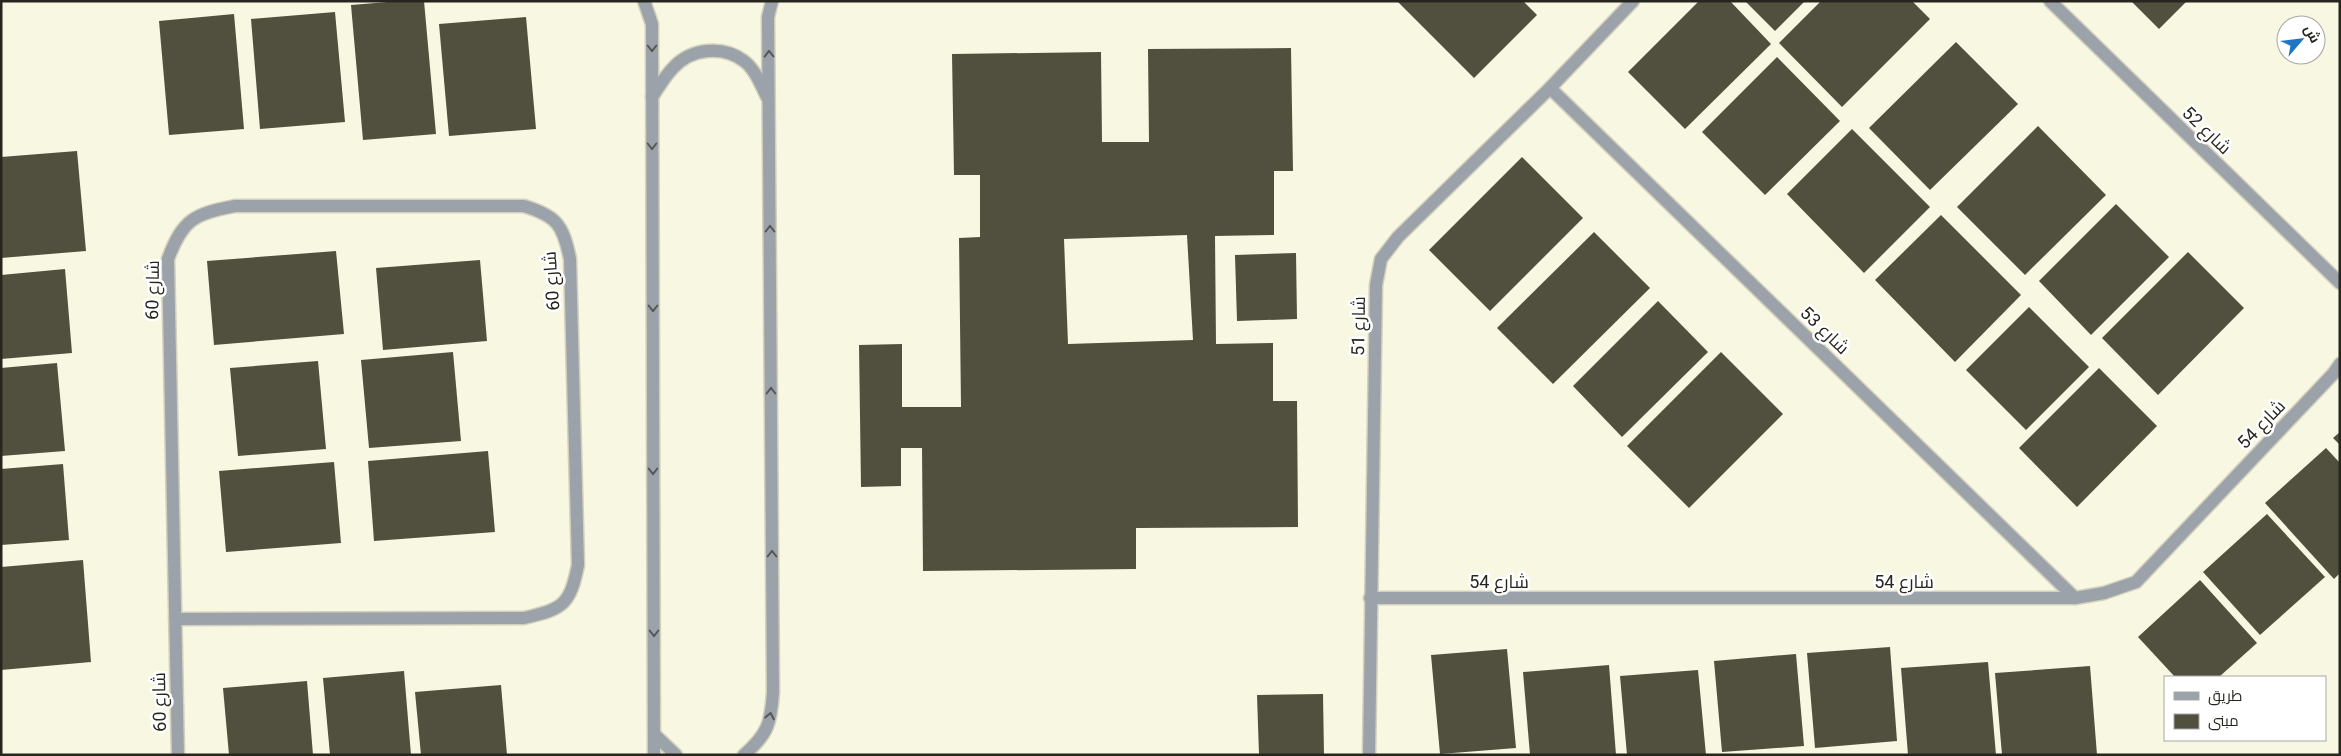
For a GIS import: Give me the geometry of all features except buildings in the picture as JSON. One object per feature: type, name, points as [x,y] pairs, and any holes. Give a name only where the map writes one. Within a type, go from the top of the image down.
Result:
[{"type":"street","points":[[644,1],[652,24],[654,755]]},
{"type":"street","points":[[744,755],[763,737],[771,719],[773,692],[768,17],[772,1]]},
{"type":"street","name":"شارع 51","points":[[1369,755],[1376,285],[1381,259],[1398,237],[1550,88],[1633,1]]},
{"type":"street","name":"شارع 52","points":[[2050,1],[2340,283]]},
{"type":"street","points":[[652,97],[673,67],[691,55],[713,49],[729,53],[745,61],[757,76],[769,102]]},
{"type":"street","name":"شارع 53","points":[[1550,88],[2076,598]]},
{"type":"street","name":"شارع 60","points":[[175,620],[524,618],[547,613],[566,602],[574,588],[578,566],[570,259],[565,235],[555,221],[540,210],[524,206],[235,206],[214,210],[188,221],[176,236],[168,258],[175,620],[178,755]]},
{"type":"street","name":"شارع 54","points":[[1370,598],[2076,598],[2104,593],[2136,582],[2334,374],[2340,364]]},
{"type":"street","points":[[654,734],[676,755]]}]
